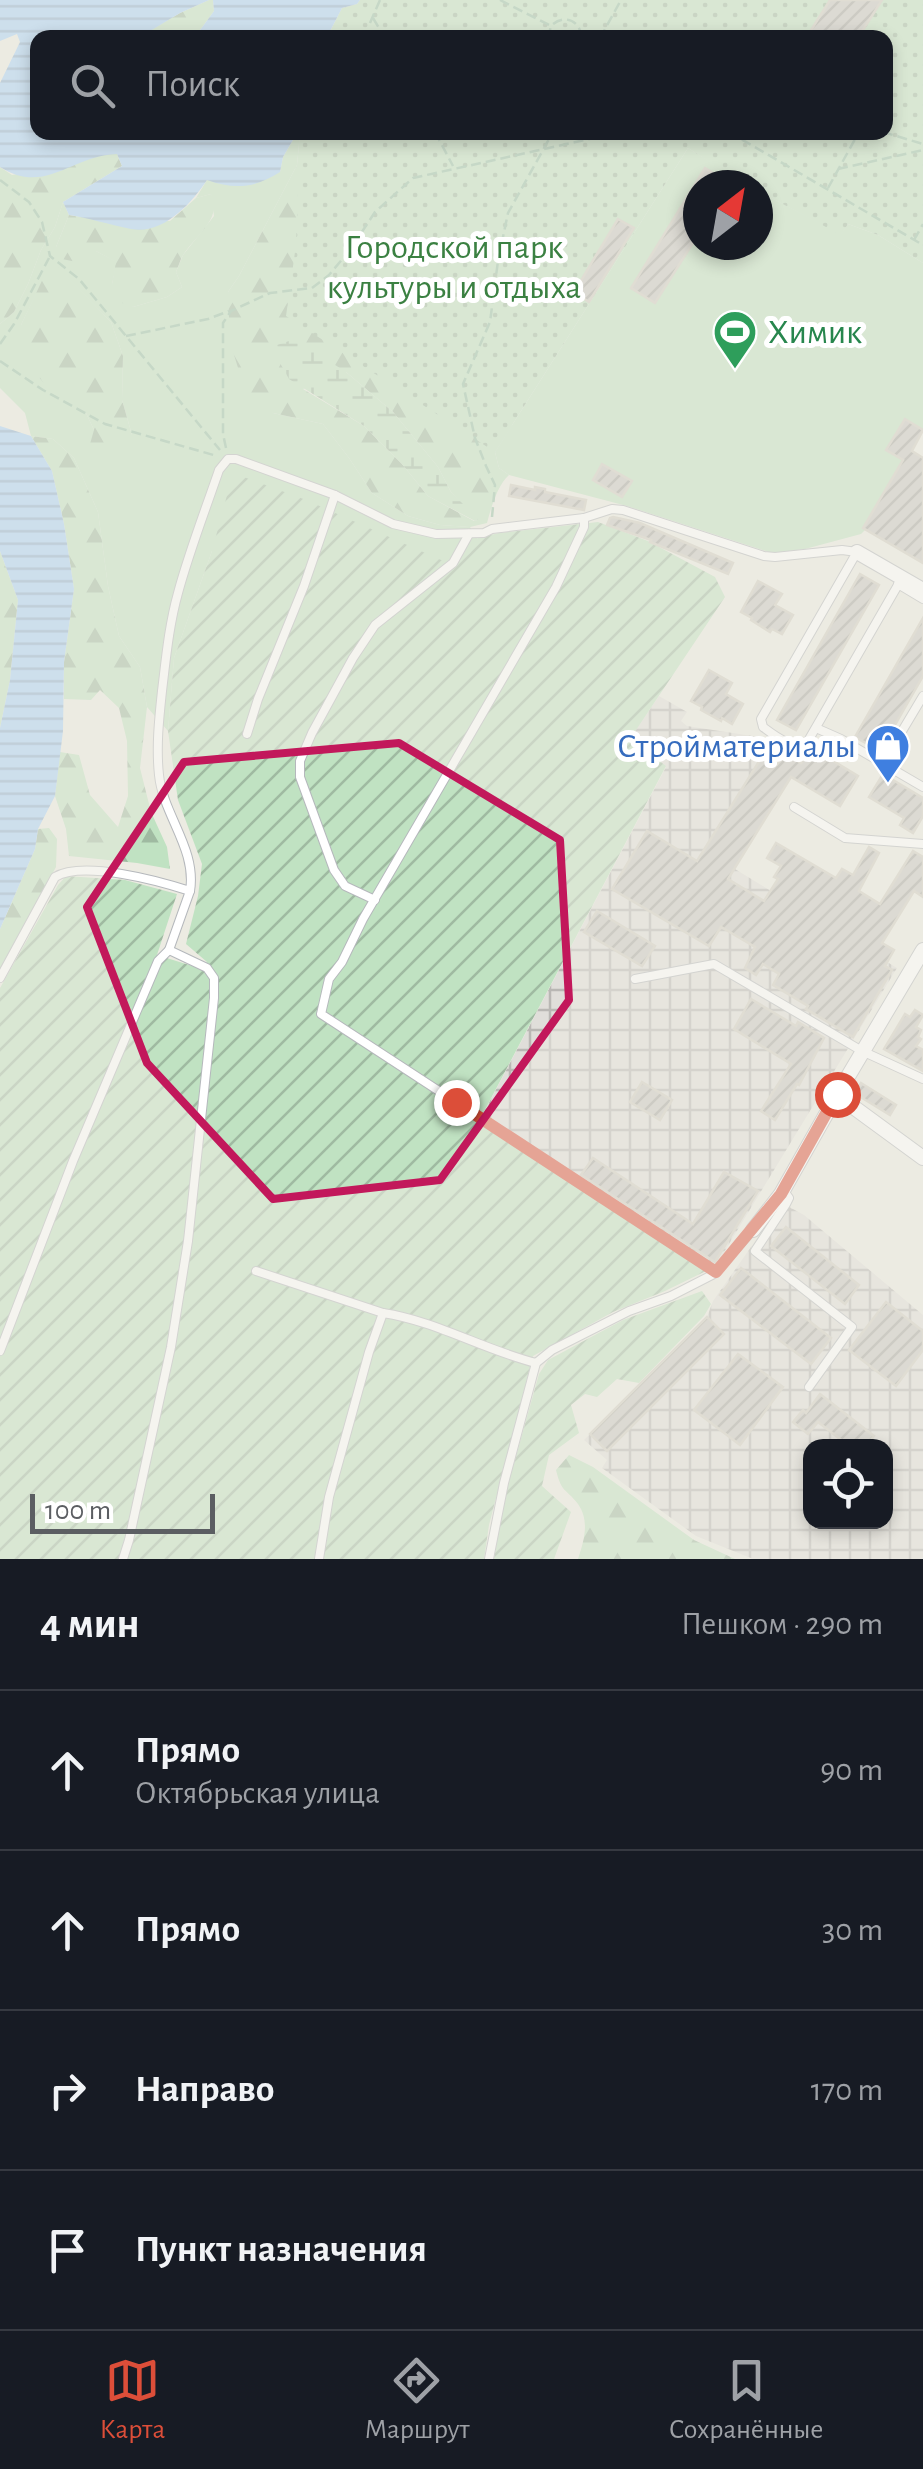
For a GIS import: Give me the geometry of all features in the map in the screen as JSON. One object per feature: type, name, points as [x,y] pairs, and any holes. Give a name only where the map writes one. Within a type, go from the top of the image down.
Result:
[{"type":"street","points":[[858,552],[900,581],[923,590]]},
{"type":"street","points":[[753,1230],[783,1190],[923,950]]},
{"type":"street","points":[[837,1094],[923,1158]]},
{"type":"lane","points":[[0,1350],[74,1161],[158,961],[169,950],[190,891],[189,862],[158,777],[158,731],[167,648],[178,594],[219,470],[228,459],[236,458],[336,495],[393,524],[436,534],[484,533],[492,528],[584,518],[612,509],[764,556],[858,552],[761,719],[763,727],[772,734],[797,746],[803,745],[816,728],[900,581],[923,599]]},
{"type":"lane","points":[[247,734],[336,495]]},
{"type":"lane","points":[[584,518],[584,526],[556,587],[329,979],[321,1014],[716,1272]]},
{"type":"lane","points":[[375,900],[345,886],[334,870],[300,776],[300,761],[353,658],[375,625],[453,563],[469,534]]},
{"type":"lane","points":[[883,763],[923,696]]},
{"type":"lane","points":[[816,728],[923,787]]},
{"type":"lane","points":[[794,807],[844,838],[923,844]]},
{"type":"lane","points":[[0,978],[56,878],[65,872],[124,874],[190,891]]},
{"type":"lane","points":[[123,1559],[174,1330],[188,1241],[214,998],[214,978],[206,968],[169,950]]},
{"type":"lane","points":[[635,979],[714,964],[862,1052],[923,1079]]},
{"type":"lane","points":[[783,1190],[789,1198],[756,1251],[852,1327],[809,1387]]},
{"type":"lane","points":[[489,1559],[504,1483],[536,1362],[629,1311],[672,1296],[716,1272],[753,1230]]},
{"type":"lane","points":[[256,1271],[402,1316],[507,1356],[536,1362]]},
{"type":"lane","points":[[319,1559],[329,1496],[383,1312]]},
{"type":"path","points":[[370,22],[379,2],[371,0]]},
{"type":"path","points":[[500,0],[550,26]]},
{"type":"path","points":[[604,30],[621,0]]},
{"type":"path","points":[[372,17],[380,30]]},
{"type":"path","points":[[549,30],[557,20],[569,20],[579,30]]},
{"type":"path","points":[[893,135],[923,147]]},
{"type":"path","points":[[439,140],[454,167]]},
{"type":"path","points":[[492,528],[495,484],[476,438],[464,384],[490,322],[508,213],[549,140]]},
{"type":"path","points":[[126,336],[208,319],[270,293],[312,288],[340,263],[374,212],[414,178],[587,140]]},
{"type":"path","points":[[743,140],[923,245]]},
{"type":"path","points":[[827,190],[855,140]]},
{"type":"path","points":[[838,170],[923,147]]},
{"type":"path","points":[[0,180],[28,202],[42,222],[50,256],[78,279],[228,459]]},
{"type":"path","points":[[914,240],[923,224]]},
{"type":"path","points":[[0,344],[50,256]]},
{"type":"path","points":[[228,459],[223,434],[223,323],[231,311]]},
{"type":"path","points":[[0,361],[105,424],[228,459]]},
{"type":"highlighted area","points":[[399,743],[560,840],[569,1000],[440,1180],[273,1199],[147,1063],[87,907],[184,762]]},
{"type":"shaded area","points":[[659,696],[687,712],[681,721],[687,726],[764,741],[763,755],[704,850],[897,968],[715,1267],[482,1116],[666,767],[629,740]]},
{"type":"shaded area","points":[[782,1203],[804,1215],[923,1315],[923,1559],[753,1559],[696,1536],[602,1468],[607,1460],[584,1440],[707,1317],[713,1301]]},
{"type":"green space","points":[[213,0],[214,11],[200,30],[151,30]]},
{"type":"green space","name":"Городской парк культуры и отдыха","points":[[360,0],[923,0],[923,263],[878,235],[848,224],[841,235],[773,199],[773,170],[722,170],[688,148],[495,452],[286,316],[296,245],[300,140],[893,140],[893,30],[331,30],[342,8]]},
{"type":"green space","points":[[293,140],[299,140],[297,165],[228,292],[273,413],[323,424],[372,493],[408,516],[440,525],[470,527],[478,539],[470,554],[458,562],[212,551],[174,658],[168,731],[147,707],[140,667],[119,636],[98,512],[74,458],[53,439],[31,436],[25,413],[0,388],[0,324],[14,312],[63,202],[69,215],[56,247],[96,251],[117,262],[112,284],[133,307],[167,297],[182,287],[176,272],[183,255],[214,216],[211,194],[196,198],[207,180],[280,172]],"holes":[[[49,268],[58,268],[111,322],[123,356],[122,400],[132,435],[94,430],[86,413],[21,325]]]},
{"type":"green space","points":[[299,140],[305,140],[512,426],[495,452],[499,468],[509,475],[498,491],[487,523],[470,527],[440,525],[408,516],[372,493],[323,424],[273,413],[244,387],[230,342],[228,292],[297,165]],"holes":[[[346,372],[393,412],[438,467],[451,492],[477,520],[428,496],[364,426],[303,389]]]},
{"type":"green space","name":"Химик","points":[[688,148],[724,170],[683,170],[683,260],[773,260],[773,199],[841,234],[848,224],[878,235],[923,263],[923,430],[904,420],[886,450],[903,460],[861,534],[772,553],[627,506],[509,475],[499,468],[495,452]]},
{"type":"green space","points":[[100,154],[117,154],[122,166],[63,202],[14,312],[0,324],[0,167],[12,175],[77,163]]},
{"type":"green space","points":[[211,194],[214,212],[176,272],[182,287],[167,297],[133,307],[114,300],[116,262],[96,251],[82,263],[62,259],[56,247],[69,215],[101,220],[170,221],[196,198]]},
{"type":"green space","points":[[58,267],[111,322],[123,356],[122,400],[132,435],[112,459],[100,464],[88,451],[94,430],[86,413],[48,388],[23,358],[21,325],[48,268]]},
{"type":"green space","points":[[295,339],[346,372],[393,412],[438,467],[451,492],[478,519],[475,521],[428,496],[364,426],[289,379],[271,347]]},
{"type":"green space","points":[[31,436],[53,439],[74,458],[98,512],[119,636],[140,667],[147,707],[140,768],[151,812],[167,847],[170,869],[69,856],[66,829],[55,796],[60,752],[79,755],[90,795],[118,827],[128,796],[127,741],[119,708],[100,690],[91,700],[64,699],[64,662],[74,589],[52,471]]},
{"type":"green space","points":[[233,473],[306,500],[441,560],[458,562],[470,553],[478,538],[598,522],[648,541],[715,577],[725,597],[630,739],[666,766],[478,1123],[706,1271],[613,1312],[533,1356],[489,1525],[484,1559],[0,1559],[0,988],[66,876],[125,880],[177,894],[157,955],[199,968],[207,962],[186,944],[202,864],[178,800],[168,731],[174,658],[212,551]]},
{"type":"green space","points":[[0,551],[18,600],[10,680],[0,728]]},
{"type":"green space","points":[[49,828],[57,839],[56,867],[0,970],[0,929],[35,849],[38,829]]},
{"type":"green space","points":[[702,1291],[711,1304],[704,1316],[639,1383],[617,1379],[597,1397],[585,1394],[571,1405],[579,1433],[549,1455],[542,1486],[571,1512],[554,1559],[494,1559],[504,1499],[539,1374],[548,1360],[623,1320]]},
{"type":"green space","points":[[569,1455],[593,1467],[694,1540],[735,1559],[578,1559],[584,1517],[562,1487],[556,1470]]},
{"type":"water","points":[[0,0],[209,0],[152,30],[30,30],[30,140],[293,140],[280,172],[245,186],[207,180],[175,216],[154,227],[131,229],[69,215],[63,202],[122,166],[117,154],[45,176],[16,175],[0,167],[0,83],[20,42],[17,34],[0,41]]},
{"type":"water","points":[[213,0],[360,0],[342,8],[331,30],[200,30],[214,11]]},
{"type":"water","points":[[0,426],[31,436],[52,471],[74,589],[64,662],[63,731],[55,796],[38,829],[35,849],[0,929],[0,728],[10,680],[18,600],[0,551]]},
{"type":"building","points":[[830,0],[882,0],[863,30],[811,30]]},
{"type":"building","points":[[683,204],[683,259],[655,303],[631,288]]},
{"type":"building","points":[[618,219],[634,228],[589,302],[574,292]]},
{"type":"building","points":[[905,419],[923,430],[912,451],[923,458],[923,563],[863,528],[903,460],[886,450]]},
{"type":"building","points":[[602,464],[632,481],[622,497],[593,480]]},
{"type":"building","points":[[511,485],[586,500],[584,510],[509,496]]},
{"type":"building","points":[[613,517],[640,523],[733,563],[728,574],[607,525]]},
{"type":"building","points":[[860,574],[879,585],[796,730],[777,720]]},
{"type":"building","points":[[758,581],[782,594],[775,605],[793,615],[782,634],[772,629],[770,632],[741,612]]},
{"type":"building","points":[[923,618],[923,676],[880,751],[855,737]]},
{"type":"building","points":[[709,670],[732,683],[726,694],[743,704],[732,724],[691,701]]},
{"type":"building","points":[[812,748],[858,776],[840,806],[791,777],[728,879],[764,901],[781,866],[767,858],[776,843],[836,878],[842,869],[853,875],[869,847],[879,853],[859,891],[880,904],[913,851],[923,857],[923,897],[914,891],[882,943],[894,950],[885,966],[892,970],[853,1037],[773,985],[779,974],[763,964],[756,975],[745,968],[755,947],[721,927],[709,946],[612,889],[647,831],[697,861],[763,755],[777,764],[784,752],[801,763]]},
{"type":"building","points":[[883,774],[923,798],[923,816],[913,833],[900,825],[904,818],[869,797]]},
{"type":"building","points":[[597,911],[655,946],[642,966],[584,932]]},
{"type":"building","points":[[751,999],[824,1038],[775,1120],[761,1111],[791,1064],[734,1029]]},
{"type":"building","points":[[915,1010],[923,1015],[916,1027],[921,1030],[921,1039],[916,1046],[923,1050],[923,1071],[884,1049],[905,1014],[910,1017]]},
{"type":"building","points":[[642,1082],[672,1100],[660,1120],[630,1102]]},
{"type":"building","points":[[861,1083],[896,1105],[890,1115],[854,1093]]},
{"type":"building","points":[[593,1158],[693,1224],[724,1172],[758,1191],[715,1262],[581,1175]]},
{"type":"building","points":[[786,1227],[859,1285],[845,1304],[771,1246]]},
{"type":"building","points":[[741,1268],[831,1338],[811,1364],[720,1295]]},
{"type":"building","points":[[886,1302],[923,1331],[923,1350],[896,1386],[849,1350]]},
{"type":"building","points":[[707,1317],[724,1334],[607,1451],[590,1434]]},
{"type":"building","points":[[738,1354],[783,1387],[740,1445],[694,1410]]},
{"type":"building","points":[[820,1394],[874,1436],[840,1439],[818,1422],[808,1434],[793,1422],[803,1410],[806,1413]]},
{"type":"place","name":"Химик","points":[[735,370]]},
{"type":"place","name":"Стройматериалы","points":[[888,784]]},
{"type":"route","points":[[456,1102],[716,1272],[781,1194],[837,1094]]}]
